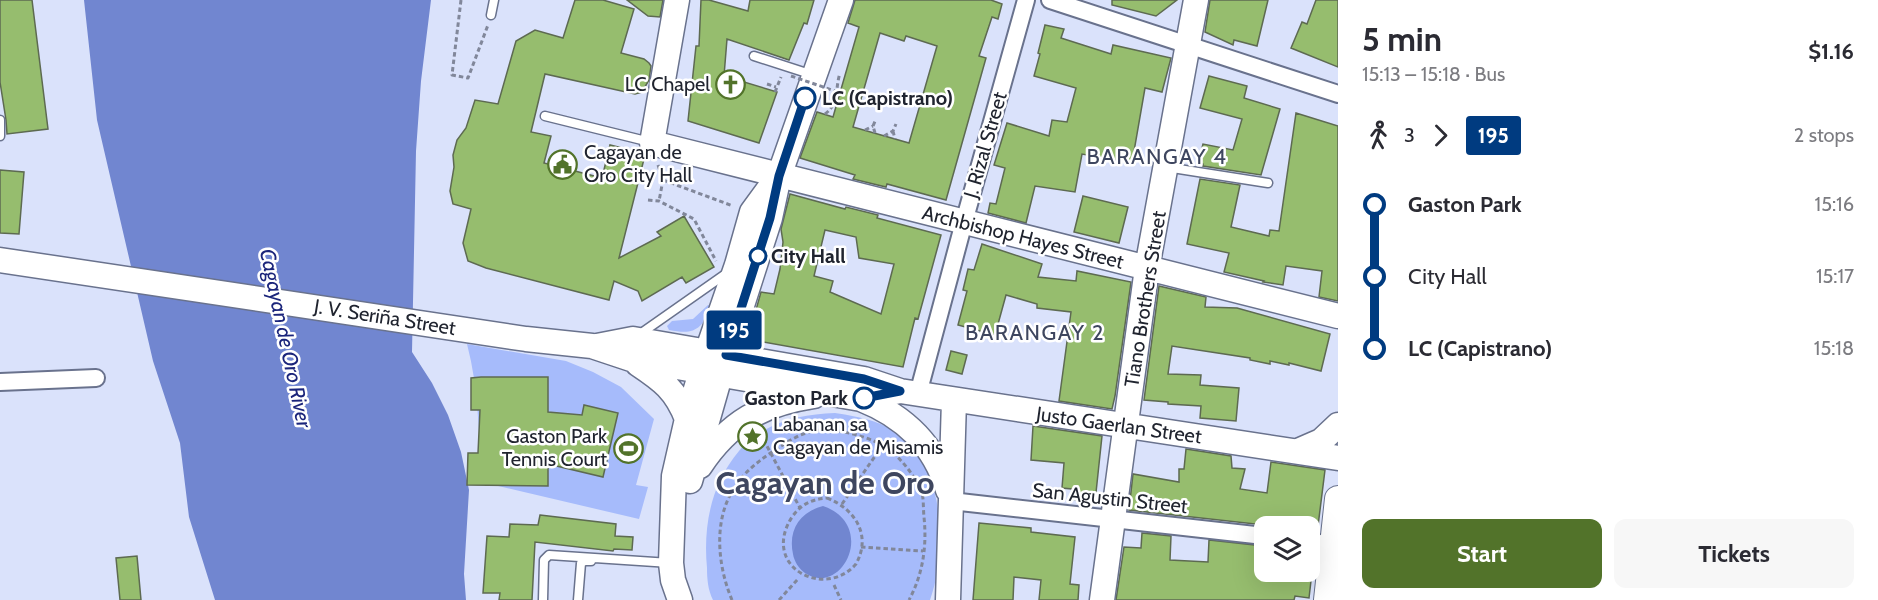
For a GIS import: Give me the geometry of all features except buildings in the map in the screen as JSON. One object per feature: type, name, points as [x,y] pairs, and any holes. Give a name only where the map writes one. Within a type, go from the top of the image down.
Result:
[{"type":"main road","points":[[1327,600],[1327,544],[1338,500]]},
{"type":"street","points":[[652,143],[677,0]]},
{"type":"street","points":[[680,600],[671,565],[672,519],[674,476],[687,419],[714,363],[770,218],[802,76],[841,0]]},
{"type":"street","name":"J. Rizal Street","points":[[909,393],[964,222],[1026,0]]},
{"type":"street","points":[[1050,0],[1338,94]]},
{"type":"street","name":"Tiano Brothers Street","points":[[1102,600],[1147,268],[1196,0]]},
{"type":"street","name":"Archbishop Hayes Street","points":[[652,143],[1338,316]]},
{"type":"street","points":[[690,481],[731,270],[752,212],[779,176]]},
{"type":"street","name":"J. V. Seriña Street","points":[[0,260],[526,339],[632,349],[714,363]]},
{"type":"street","points":[[632,349],[676,395],[687,419]]},
{"type":"street","name":"Justo Gaerlan Street","points":[[714,363],[831,394],[861,399],[909,393]]},
{"type":"street","name":"Justo Gaerlan Street","points":[[714,363],[864,379],[909,393],[1338,458]]},
{"type":"street","points":[[0,382],[96,378]]},
{"type":"street","points":[[672,519],[690,481],[710,450],[723,436],[751,415],[773,405],[831,394]]},
{"type":"street","points":[[861,399],[893,414],[920,437],[940,470],[951,501]]},
{"type":"street","points":[[946,597],[954,400]]},
{"type":"street","points":[[1298,452],[1321,441],[1338,425]]},
{"type":"street","name":"San Agustin Street","points":[[951,501],[1254,535]]},
{"type":"lane","points":[[491,15],[494,0]]},
{"type":"lane","points":[[754,56],[802,76]]},
{"type":"lane","points":[[545,116],[652,143]]},
{"type":"lane","points":[[0,120],[0,136]]},
{"type":"lane","points":[[1166,167],[1268,183]]},
{"type":"lane","points":[[632,349],[731,270]]},
{"type":"lane","points":[[543,600],[544,560],[549,555],[671,565]]},
{"type":"lane","points":[[578,600],[580,568],[581,563],[585,561],[671,565]]},
{"type":"path","points":[[461,0],[452,75],[468,78],[491,15]]},
{"type":"path","points":[[825,114],[832,109],[837,98],[835,91],[840,73]]},
{"type":"path","points":[[774,92],[780,77],[802,76],[835,91]]},
{"type":"path","points":[[767,84],[777,87]]},
{"type":"path","points":[[875,133],[873,126],[876,119]]},
{"type":"path","points":[[895,139],[893,131],[896,124]]},
{"type":"path","points":[[865,130],[873,126]]},
{"type":"path","points":[[884,136],[893,131]]},
{"type":"path","points":[[659,201],[663,180],[752,212]]},
{"type":"path","points":[[648,200],[659,201],[694,219],[731,270]]},
{"type":"path","points":[[751,415],[800,508]]},
{"type":"path","points":[[732,600],[725,582],[720,551],[722,520],[732,491],[752,467],[770,453],[793,439],[813,431],[839,431],[869,440],[888,449],[904,464],[921,491],[926,532],[924,561],[909,600]]},
{"type":"path","points":[[842,504],[882,446]]},
{"type":"path","points":[[802,583],[792,574],[787,564],[783,538],[787,525],[800,508],[812,500],[827,498],[842,504],[856,520],[860,531],[861,547],[857,563],[850,573],[842,581],[829,588]]},
{"type":"path","points":[[861,547],[949,553]]},
{"type":"path","points":[[779,600],[798,579]]},
{"type":"path","points":[[834,585],[841,600]]},
{"type":"shaded area","points":[[708,305],[713,307],[696,329],[685,332],[669,330],[667,326],[672,321],[693,319]]},
{"type":"shaded area","points":[[467,344],[566,361],[621,387],[654,419],[636,485],[648,487],[639,519],[481,482],[476,395]]},
{"type":"shaded area","name":"Gaston Park","points":[[835,413],[883,425],[900,435],[920,458],[929,476],[939,517],[939,560],[930,600],[713,600],[707,576],[706,537],[711,506],[729,464],[749,440],[775,425],[794,418]]},
{"type":"water","name":"Cagayan de Oro River","points":[[84,0],[431,0],[421,81],[416,151],[412,352],[432,383],[448,415],[461,452],[469,490],[464,574],[466,600],[215,600],[189,517],[180,443],[153,361],[97,120]]},
{"type":"water","points":[[823,506],[840,515],[849,528],[851,542],[848,556],[841,568],[831,576],[819,578],[805,573],[797,565],[793,554],[792,538],[802,518],[807,513]]},
{"type":"bus line","name":"195","points":[[805,98],[779,176],[770,218],[726,355],[864,379],[900,391],[864,398]]},
{"type":"place","name":"LC Chapel","points":[[731,84]]},
{"type":"place","name":"LC (Capistrano)","points":[[805,98]]},
{"type":"place","name":"Cagayan de Oro City Hall","points":[[563,164]]},
{"type":"place","name":"City Hall","points":[[758,256]]},
{"type":"place","name":"Gaston Park","points":[[864,398]]},
{"type":"place","name":"Labanan sa Cagayan de Misamis","points":[[752,436]]},
{"type":"place","name":"Gaston Park Tennis Court","points":[[628,448]]},
{"type":"district","name":"BARANGAY 4","points":[[1157,156]]},
{"type":"district","name":"BARANGAY 2","points":[[1035,332]]},
{"type":"district","name":"Cagayan de Oro","points":[[825,482]]}]
